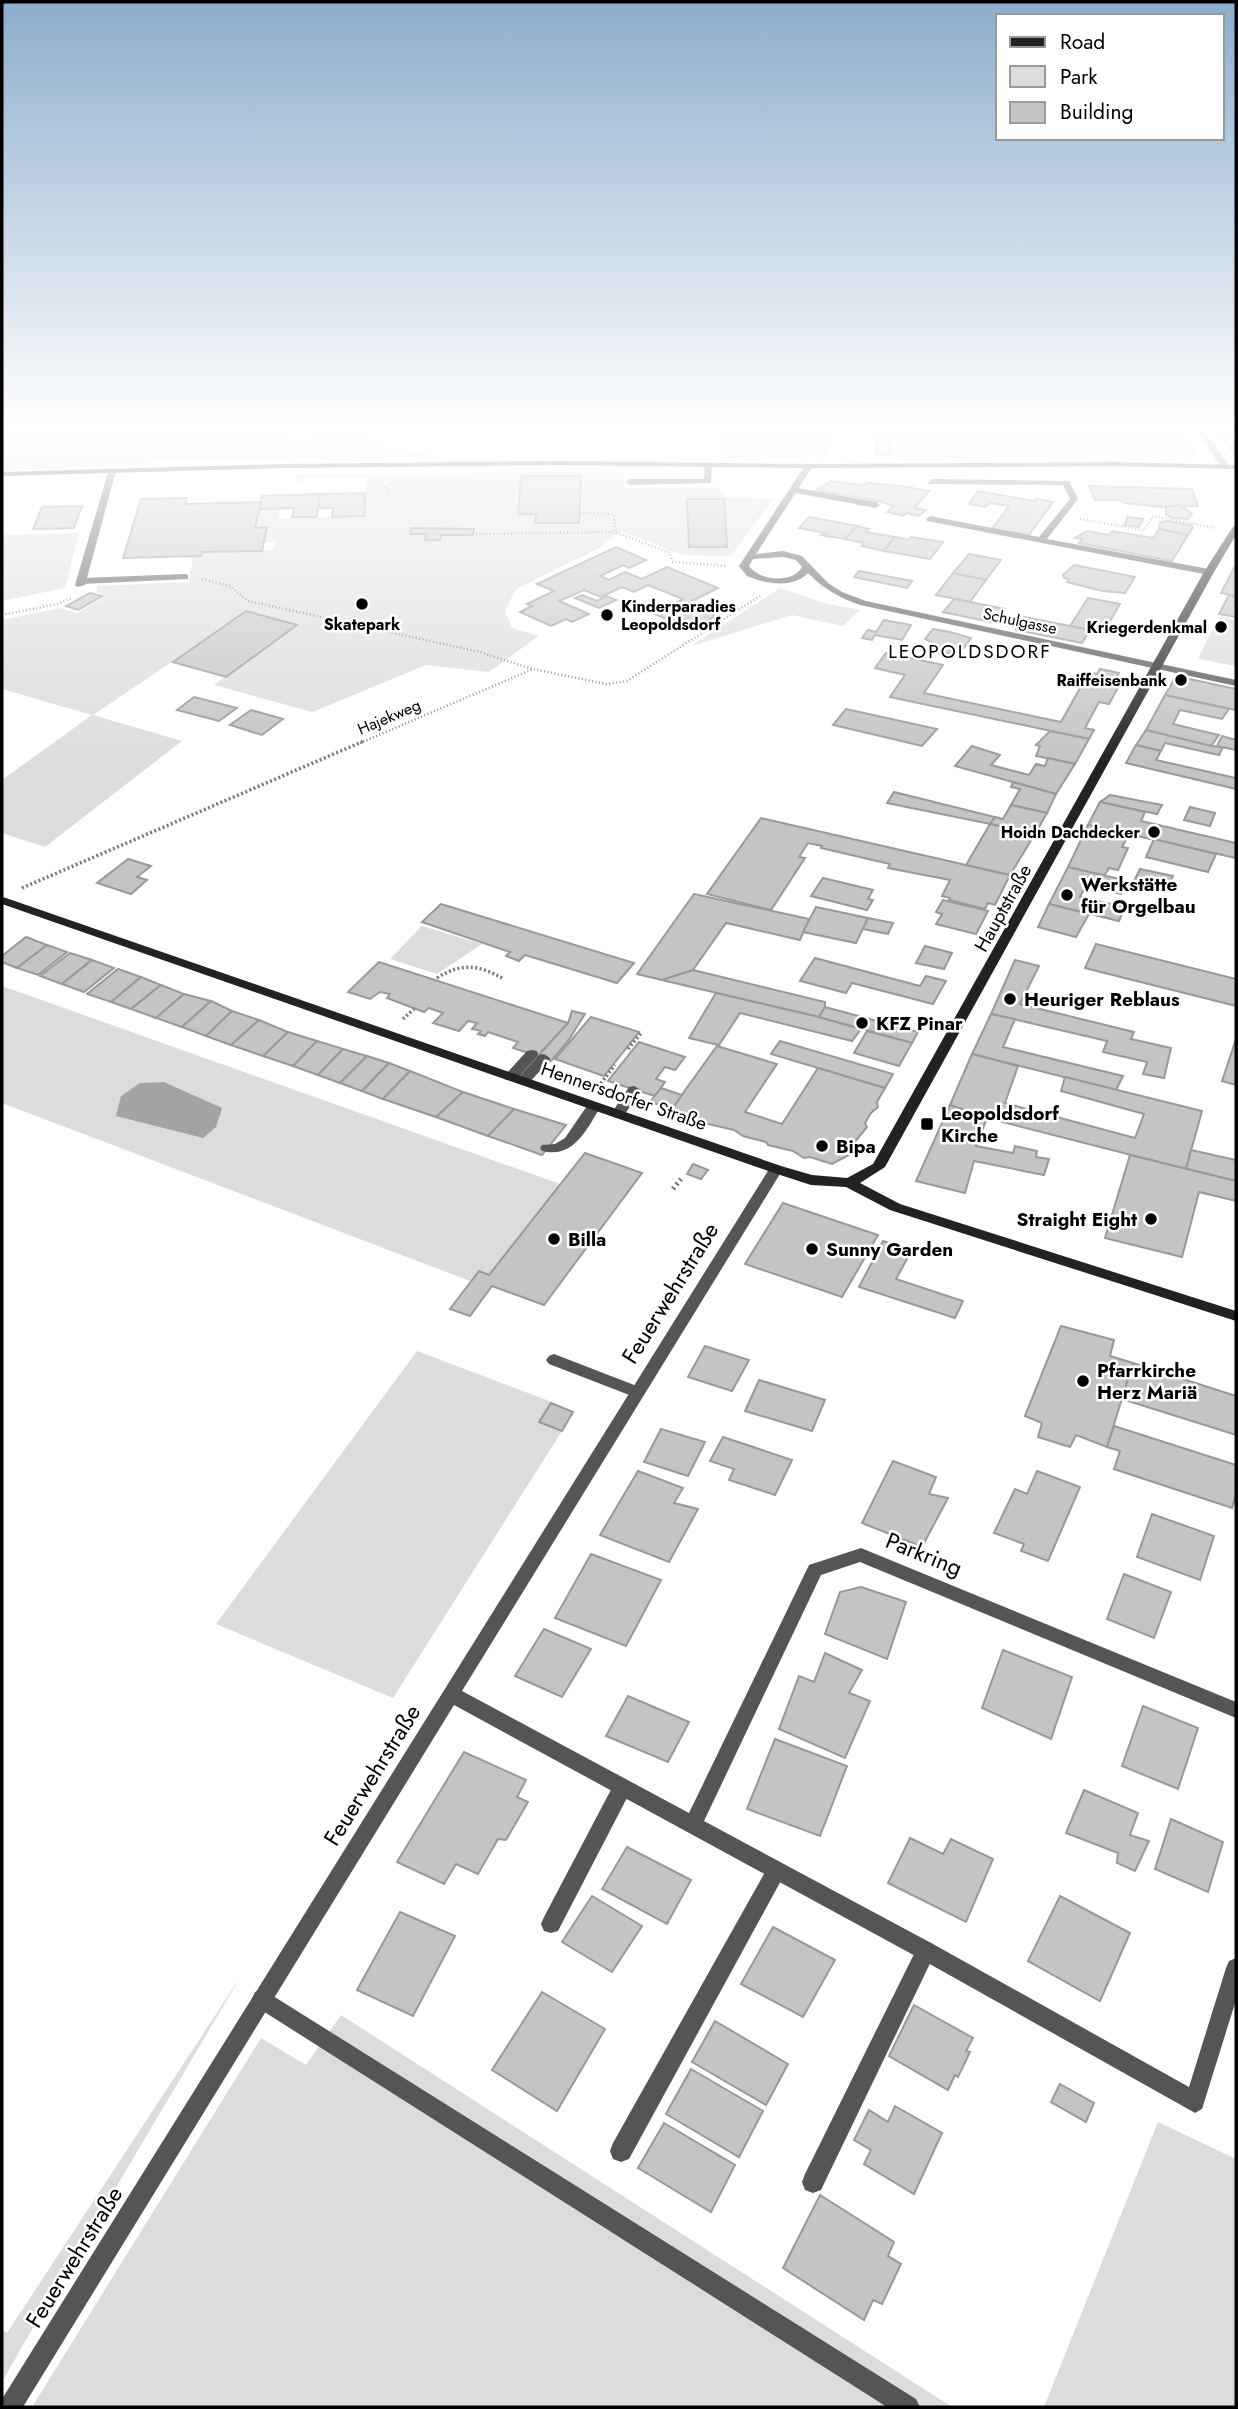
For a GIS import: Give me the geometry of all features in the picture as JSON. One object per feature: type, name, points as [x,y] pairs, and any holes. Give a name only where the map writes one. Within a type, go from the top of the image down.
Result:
[{"type":"street","points":[[93,538],[81,583],[185,577]]},
{"type":"street","points":[[746,561],[762,538]]},
{"type":"street","points":[[1033,538],[1209,572]]},
{"type":"street","name":"Hauptstraße","points":[[849,1183],[878,1167],[1229,538]]},
{"type":"street","name":"Schulgasse","points":[[783,547],[791,555],[805,562],[839,594],[863,603],[1236,683]]},
{"type":"street","points":[[746,561],[767,553],[791,555]]},
{"type":"street","points":[[746,561],[750,574],[774,580],[794,579],[802,575],[807,566]]},
{"type":"street","name":"Hennersdorfer Straße","points":[[2,900],[776,1169],[811,1180],[849,1183],[895,1207],[1236,1317]]},
{"type":"street","points":[[517,1079],[538,1056]]},
{"type":"street","points":[[618,1114],[634,1090]]},
{"type":"street","points":[[547,1148],[559,1149],[568,1144],[594,1106]]},
{"type":"street","name":"Feuerwehrstraße","points":[[10,2407],[776,1169]]},
{"type":"street","points":[[554,1360],[637,1392]]},
{"type":"street","name":"Parkring","points":[[692,1826],[815,1570],[862,1555],[1236,1710]]},
{"type":"street","points":[[451,1695],[926,1951],[1195,2102],[1236,1968]]},
{"type":"street","points":[[551,1924],[622,1788]]},
{"type":"street","points":[[621,2151],[776,1871]]},
{"type":"street","points":[[813,2182],[926,1951]]},
{"type":"street","points":[[262,1999],[908,2407]]},
{"type":"path","points":[[632,538],[670,553],[673,562],[718,567],[746,561]]},
{"type":"path","points":[[185,577],[230,586],[248,601],[480,652],[533,669],[606,684],[627,681],[763,593],[774,580]]},
{"type":"path","points":[[2,615],[57,604],[72,598],[81,583]]},
{"type":"path","name":"Hajekweg","points":[[14,891],[533,669]]},
{"type":"path","points":[[437,978],[452,968],[472,965],[504,979]]},
{"type":"path","points":[[403,1019],[414,1009]]},
{"type":"path","points":[[628,1049],[642,1032]]},
{"type":"path","points":[[598,1087],[615,1066]]},
{"type":"path","points":[[673,1189],[681,1179]]},
{"type":"green space","points":[[2,538],[78,538],[65,588],[2,601]]},
{"type":"green space","points":[[265,538],[611,538],[599,548],[516,589],[505,611],[512,628],[539,636],[489,672],[426,665],[312,712],[214,685],[297,625],[246,612],[93,715],[182,741],[45,847],[2,833],[2,780],[92,715],[2,689],[2,620],[60,608],[77,613],[106,596],[97,592],[97,586],[189,582],[193,556],[201,556],[202,552],[273,550],[275,542],[264,542]]},
{"type":"green space","points":[[640,538],[744,538],[731,556],[682,555]]},
{"type":"green space","points":[[780,588],[824,603],[860,610],[843,626],[792,615],[691,646]]},
{"type":"green space","points":[[1220,617],[1236,620],[1236,666],[1198,659],[1212,630],[1225,632],[1228,625],[1217,623]]},
{"type":"green space","points":[[422,926],[482,944],[437,974],[390,959]]},
{"type":"green space","points":[[2,986],[560,1184],[489,1275],[479,1271],[470,1281],[2,1103]]},
{"type":"green space","points":[[417,1351],[552,1402],[539,1422],[562,1431],[393,1698],[216,1624]]},
{"type":"green space","points":[[241,1976],[2,2382],[2,2330],[7,2333]]},
{"type":"green space","points":[[341,2015],[952,2407],[32,2407],[261,2038],[306,2065]]},
{"type":"green space","points":[[1158,2122],[1236,2159],[1236,2407],[1044,2407]]},
{"type":"shaded area","points":[[164,1082],[222,1108],[216,1127],[203,1138],[116,1116],[121,1096],[140,1083]]},
{"type":"building","points":[[129,538],[265,538],[262,551],[123,558]]},
{"type":"building","points":[[689,538],[726,538],[727,547],[689,547]]},
{"type":"building","points":[[846,538],[894,538],[884,551]]},
{"type":"building","points":[[894,538],[943,542],[930,559],[884,551]]},
{"type":"building","points":[[1078,538],[1186,538],[1172,561],[1079,543],[1082,539]]},
{"type":"building","points":[[616,547],[646,560],[629,568],[623,565],[600,576],[609,580],[625,572],[642,579],[667,567],[718,588],[686,604],[716,616],[691,629],[654,614],[683,599],[648,585],[634,592],[622,587],[601,597],[584,590],[559,601],[589,614],[572,622],[566,619],[551,626],[520,612],[532,606],[527,604],[554,591],[537,584]]},
{"type":"building","points":[[969,554],[1001,560],[986,580],[953,573]]},
{"type":"building","points":[[1074,565],[1135,577],[1125,593],[1103,591],[1067,582],[1069,579],[1063,575]]},
{"type":"building","points":[[1234,568],[1236,596],[1221,593]]},
{"type":"building","points":[[859,571],[912,581],[907,588],[854,577]]},
{"type":"building","points":[[953,573],[986,580],[970,602],[936,595]]},
{"type":"building","points":[[90,593],[102,596],[78,610],[66,606]]},
{"type":"building","points":[[582,595],[597,601],[607,596],[616,600],[599,608],[575,598]]},
{"type":"building","points":[[1229,595],[1236,596],[1236,617],[1219,614]]},
{"type":"building","points":[[1088,598],[1120,604],[1103,633],[1070,626]]},
{"type":"building","points":[[954,599],[1005,609],[995,623],[943,612]]},
{"type":"building","points":[[246,611],[297,625],[226,677],[173,662]]},
{"type":"building","points":[[1024,617],[1090,630],[1082,643],[1016,630]]},
{"type":"building","points":[[884,620],[911,625],[902,640],[875,635],[872,640],[862,638],[868,630],[876,632]]},
{"type":"building","points":[[933,629],[971,638],[964,648],[953,648],[950,653],[933,653],[936,645],[925,639]]},
{"type":"building","points":[[886,653],[943,665],[924,693],[1061,722],[1089,672],[1097,674],[1100,669],[1119,673],[1116,679],[1122,680],[1109,704],[1099,702],[1085,728],[1094,730],[1089,739],[890,697],[905,675],[875,668]]},
{"type":"building","points":[[1176,676],[1236,689],[1236,710],[1165,695]]},
{"type":"building","points":[[1165,695],[1229,709],[1222,719],[1180,710],[1173,724],[1219,735],[1211,746],[1146,730]]},
{"type":"building","points":[[194,697],[237,708],[219,721],[177,710]]},
{"type":"building","points":[[846,709],[937,729],[922,746],[833,725]]},
{"type":"building","points":[[251,710],[283,719],[262,735],[230,725]]},
{"type":"building","points":[[1146,730],[1223,747],[1219,755],[1165,743],[1161,751],[1136,745]]},
{"type":"building","points":[[1050,731],[1089,739],[1075,764],[1036,756],[1040,746],[1036,745]]},
{"type":"building","points":[[1222,736],[1236,740],[1236,750],[1217,746]]},
{"type":"building","points":[[1136,745],[1161,751],[1156,760],[1236,778],[1236,789],[1126,763]]},
{"type":"building","points":[[972,746],[1000,755],[991,765],[1029,775],[1036,764],[1045,766],[1048,758],[1075,764],[1056,794],[955,766]]},
{"type":"building","points":[[1013,782],[1056,794],[1047,813],[1011,805],[1020,789],[1011,787]]},
{"type":"building","points":[[894,792],[995,817],[990,824],[887,803]]},
{"type":"building","points":[[1110,795],[1162,805],[1157,814],[1100,802]]},
{"type":"building","name":"Hoidn Dachdecker","points":[[1100,802],[1145,812],[1141,821],[1236,843],[1236,858],[1088,825]]},
{"type":"building","points":[[1011,805],[1047,813],[1035,834],[990,824],[995,817],[1003,819]]},
{"type":"building","points":[[1190,807],[1215,813],[1210,826],[1184,820]]},
{"type":"building","points":[[761,818],[1010,875],[995,905],[988,903],[985,909],[942,896],[950,880],[888,868],[890,864],[808,843],[799,857],[805,858],[771,910],[707,894]]},
{"type":"building","points":[[990,824],[1035,834],[1010,875],[966,865]]},
{"type":"building","points":[[1088,825],[1129,834],[1122,847],[1128,848],[1118,870],[1109,868],[1104,876],[1068,867]]},
{"type":"building","points":[[1154,839],[1216,854],[1208,872],[1146,857]]},
{"type":"building","points":[[128,859],[151,866],[137,877],[147,880],[131,894],[97,883]]},
{"type":"building","name":"Werkstätte für Orgelbau","points":[[1068,867],[1128,881],[1121,894],[1086,885],[1080,897],[1125,907],[1119,921],[1049,904]]},
{"type":"building","points":[[1140,869],[1173,876],[1167,889],[1134,881]]},
{"type":"building","points":[[823,878],[873,890],[868,899],[873,900],[867,910],[811,896]]},
{"type":"building","points":[[694,894],[809,919],[800,940],[726,923],[693,970],[662,980],[637,974]]},
{"type":"building","points":[[943,900],[988,911],[976,934],[936,924],[942,914],[936,912]]},
{"type":"building","points":[[441,904],[634,963],[617,983],[525,955],[519,961],[506,956],[510,952],[422,922]]},
{"type":"building","points":[[1049,904],[1089,914],[1076,937],[1038,927]]},
{"type":"building","points":[[816,907],[868,918],[856,943],[803,932]]},
{"type":"building","points":[[868,918],[893,923],[888,934],[863,929]]},
{"type":"building","points":[[26,937],[47,945],[17,968],[2,962],[2,956]]},
{"type":"building","points":[[1096,944],[1236,979],[1236,1006],[1085,968]]},
{"type":"building","points":[[47,945],[67,952],[38,975],[17,968]]},
{"type":"building","points":[[925,946],[952,953],[944,969],[916,963]]},
{"type":"building","points":[[70,953],[92,960],[62,984],[40,976]]},
{"type":"building","points":[[815,958],[920,986],[926,976],[946,981],[933,1004],[852,983],[846,993],[800,981]]},
{"type":"building","points":[[92,960],[114,968],[84,992],[62,984]]},
{"type":"building","points":[[1015,960],[1039,966],[1020,1004],[1134,1032],[1131,1039],[1171,1048],[1164,1078],[1143,1074],[1147,1062],[1103,1052],[1107,1041],[991,1014]]},
{"type":"building","points":[[379,962],[568,1023],[538,1056],[513,1048],[518,1042],[488,1032],[485,1036],[478,1034],[481,1031],[472,1029],[477,1023],[468,1021],[459,1031],[433,1023],[443,1013],[429,1008],[424,1012],[387,998],[390,994],[380,992],[370,999],[348,992]]},
{"type":"building","points":[[118,969],[141,977],[111,1002],[87,994]]},
{"type":"building","points":[[693,970],[825,1002],[825,1007],[819,1017],[662,980]]},
{"type":"building","points":[[141,977],[161,985],[131,1009],[111,1002]]},
{"type":"building","points":[[161,985],[184,994],[156,1018],[131,1009]]},
{"type":"building","points":[[716,993],[861,1029],[852,1041],[740,1013],[719,1045],[689,1038]]},
{"type":"building","points":[[184,994],[211,1001],[182,1027],[156,1018]]},
{"type":"building","points":[[211,1001],[232,1011],[206,1036],[182,1027]]},
{"type":"building","name":"KFZ Pinar","points":[[825,1007],[918,1032],[912,1043],[819,1017]]},
{"type":"building","points":[[232,1011],[259,1020],[231,1045],[206,1036]]},
{"type":"building","points":[[572,1011],[585,1014],[568,1041],[551,1061],[538,1056],[568,1023]]},
{"type":"building","points":[[991,1014],[1015,1019],[1003,1047],[1123,1076],[1116,1090],[972,1054]]},
{"type":"building","points":[[591,1017],[639,1032],[604,1076],[555,1059]]},
{"type":"building","points":[[259,1020],[288,1032],[263,1056],[231,1045]]},
{"type":"building","points":[[867,1031],[912,1043],[899,1066],[854,1053]]},
{"type":"building","points":[[288,1032],[317,1041],[293,1066],[263,1056]]},
{"type":"building","points":[[1236,1039],[1236,1085],[1222,1081]]},
{"type":"building","points":[[317,1041],[343,1049],[318,1075],[293,1066]]},
{"type":"building","points":[[780,1041],[893,1074],[885,1088],[771,1054]]},
{"type":"building","points":[[639,1042],[685,1057],[675,1070],[665,1067],[656,1079],[665,1082],[655,1096],[608,1081]]},
{"type":"building","points":[[717,1046],[777,1064],[745,1112],[782,1124],[818,1068],[885,1088],[877,1102],[878,1107],[865,1123],[867,1127],[854,1143],[851,1154],[832,1164],[810,1157],[804,1158],[793,1151],[768,1145],[734,1130],[699,1122],[697,1118],[671,1110]]},
{"type":"building","points":[[343,1049],[367,1056],[340,1083],[318,1075]]},
{"type":"building","points":[[972,1054],[1018,1066],[1005,1103],[1135,1138],[1144,1114],[1061,1091],[1065,1077],[1202,1111],[1186,1169],[987,1118],[950,1105]]},
{"type":"building","points":[[367,1056],[389,1063],[362,1091],[340,1083]]},
{"type":"building","points":[[389,1063],[410,1071],[383,1099],[362,1091]]},
{"type":"building","points":[[410,1071],[463,1092],[436,1117],[383,1099]]},
{"type":"building","points":[[661,1088],[682,1095],[672,1109],[650,1102]]},
{"type":"building","points":[[463,1092],[514,1109],[488,1136],[436,1117]]},
{"type":"building","points":[[950,1105],[987,1118],[976,1146],[1013,1153],[1015,1146],[1037,1151],[1036,1157],[1049,1159],[1044,1175],[974,1161],[965,1193],[916,1181]]},
{"type":"building","points":[[514,1109],[566,1125],[542,1155],[488,1136]]},
{"type":"building","points":[[1191,1150],[1236,1160],[1236,1181],[1186,1169]]},
{"type":"building","name":"Billa","points":[[585,1153],[642,1173],[544,1305],[492,1286],[470,1316],[450,1309],[479,1271],[489,1275]]},
{"type":"building","name":"Straight Eight","points":[[1130,1155],[1236,1181],[1236,1201],[1199,1192],[1182,1257],[1105,1238]]},
{"type":"building","points":[[693,1164],[708,1170],[701,1179],[687,1174]]},
{"type":"building","name":"Sunny Garden","points":[[783,1203],[878,1235],[842,1297],[745,1264]]},
{"type":"building","points":[[883,1241],[912,1250],[896,1279],[963,1301],[955,1318],[859,1287]]},
{"type":"building","name":"Pfarrkirche Herz Mariä","points":[[1061,1326],[1114,1340],[1110,1356],[1133,1363],[1107,1447],[1076,1435],[1070,1447],[1038,1437],[1042,1423],[1025,1416]]},
{"type":"building","points":[[705,1346],[749,1360],[732,1391],[688,1377]]},
{"type":"building","points":[[1133,1363],[1236,1396],[1236,1435],[1122,1399]]},
{"type":"building","points":[[759,1380],[825,1400],[812,1431],[745,1411]]},
{"type":"building","points":[[551,1403],[573,1412],[562,1431],[539,1422]]},
{"type":"building","points":[[1114,1426],[1236,1465],[1236,1494],[1232,1508],[1114,1469],[1120,1451],[1107,1447]]},
{"type":"building","points":[[661,1429],[705,1442],[688,1476],[644,1462]]},
{"type":"building","points":[[723,1437],[792,1460],[775,1495],[729,1480],[734,1469],[710,1461]]},
{"type":"building","points":[[893,1461],[936,1477],[929,1494],[948,1498],[922,1547],[862,1523]]},
{"type":"building","points":[[638,1471],[683,1488],[674,1503],[698,1509],[669,1562],[600,1535]]},
{"type":"building","points":[[1037,1471],[1080,1487],[1048,1561],[1021,1551],[1024,1544],[994,1533],[1015,1489],[1027,1494]]},
{"type":"building","points":[[1152,1514],[1214,1536],[1200,1580],[1137,1557]]},
{"type":"building","points":[[591,1554],[661,1580],[626,1646],[555,1618]]},
{"type":"building","points":[[1124,1574],[1171,1592],[1154,1638],[1107,1619]]},
{"type":"building","points":[[861,1587],[906,1602],[887,1659],[825,1634],[840,1592]]},
{"type":"building","points":[[544,1629],[591,1649],[562,1697],[515,1676]]},
{"type":"building","points":[[1003,1650],[1072,1677],[1051,1739],[982,1708]]},
{"type":"building","points":[[825,1653],[862,1670],[849,1693],[870,1701],[845,1758],[779,1729],[799,1676],[814,1682]]},
{"type":"building","points":[[628,1696],[689,1722],[668,1762],[606,1736]]},
{"type":"building","points":[[1143,1706],[1198,1728],[1178,1789],[1122,1766]]},
{"type":"building","points":[[775,1739],[847,1766],[820,1836],[747,1809]]},
{"type":"building","points":[[464,1752],[526,1780],[517,1797],[528,1802],[506,1840],[498,1839],[478,1874],[456,1864],[444,1884],[397,1862]]},
{"type":"building","points":[[1084,1790],[1138,1813],[1130,1835],[1149,1841],[1135,1871],[1117,1863],[1118,1853],[1066,1833]]},
{"type":"building","points":[[1171,1819],[1223,1842],[1208,1892],[1155,1869]]},
{"type":"building","points":[[910,1838],[943,1854],[951,1839],[993,1859],[966,1922],[888,1883]]},
{"type":"building","points":[[627,1847],[691,1880],[667,1924],[602,1889]]},
{"type":"building","points":[[592,1896],[642,1926],[612,1972],[562,1942]]},
{"type":"building","points":[[1060,1896],[1130,1933],[1100,2001],[1028,1961]]},
{"type":"building","points":[[400,1912],[455,1936],[413,2016],[357,1990]]},
{"type":"building","points":[[773,1927],[835,1960],[803,2017],[741,1984]]},
{"type":"building","points":[[542,1992],[605,2029],[557,2111],[492,2070]]},
{"type":"building","points":[[914,2005],[973,2038],[966,2051],[970,2052],[958,2077],[955,2075],[948,2090],[889,2056]]},
{"type":"building","points":[[715,2021],[788,2064],[766,2105],[692,2062]]},
{"type":"building","points":[[691,2069],[763,2111],[739,2157],[666,2114]]},
{"type":"building","points":[[1060,2084],[1094,2103],[1086,2122],[1051,2102]]},
{"type":"building","points":[[895,2106],[942,2133],[914,2194],[864,2164],[871,2150],[854,2140],[869,2110],[888,2122]]},
{"type":"building","points":[[664,2123],[735,2165],[711,2212],[638,2168]]},
{"type":"building","points":[[820,2195],[894,2242],[888,2256],[901,2264],[882,2304],[873,2300],[864,2320],[783,2268]]},
{"type":"place","name":"Skatepark","points":[[362,604]]},
{"type":"place","name":"Kinderparadies Leopoldsdorf","points":[[607,615]]},
{"type":"place","name":"Kriegerdenkmal","points":[[1221,627]]},
{"type":"place","name":"Raiffeisenbank","points":[[1181,680]]},
{"type":"place","name":"Hoidn Dachdecker","points":[[1154,832]]},
{"type":"place","name":"Werkstätte für Orgelbau","points":[[1067,895]]},
{"type":"place","name":"Heuriger Reblaus","points":[[1010,999]]},
{"type":"place","name":"KFZ Pinar","points":[[862,1023]]},
{"type":"place","name":"Leopoldsdorf Kirche","points":[[927,1124]]},
{"type":"place","name":"Bipa","points":[[822,1146]]},
{"type":"place","name":"Straight Eight","points":[[1151,1219]]},
{"type":"place","name":"Billa","points":[[554,1239]]},
{"type":"place","name":"Sunny Garden","points":[[812,1249]]},
{"type":"place","name":"Pfarrkirche Herz Mariä","points":[[1083,1381]]},
{"type":"district","name":"LEOPOLDSDORF","points":[[970,651]]}]
